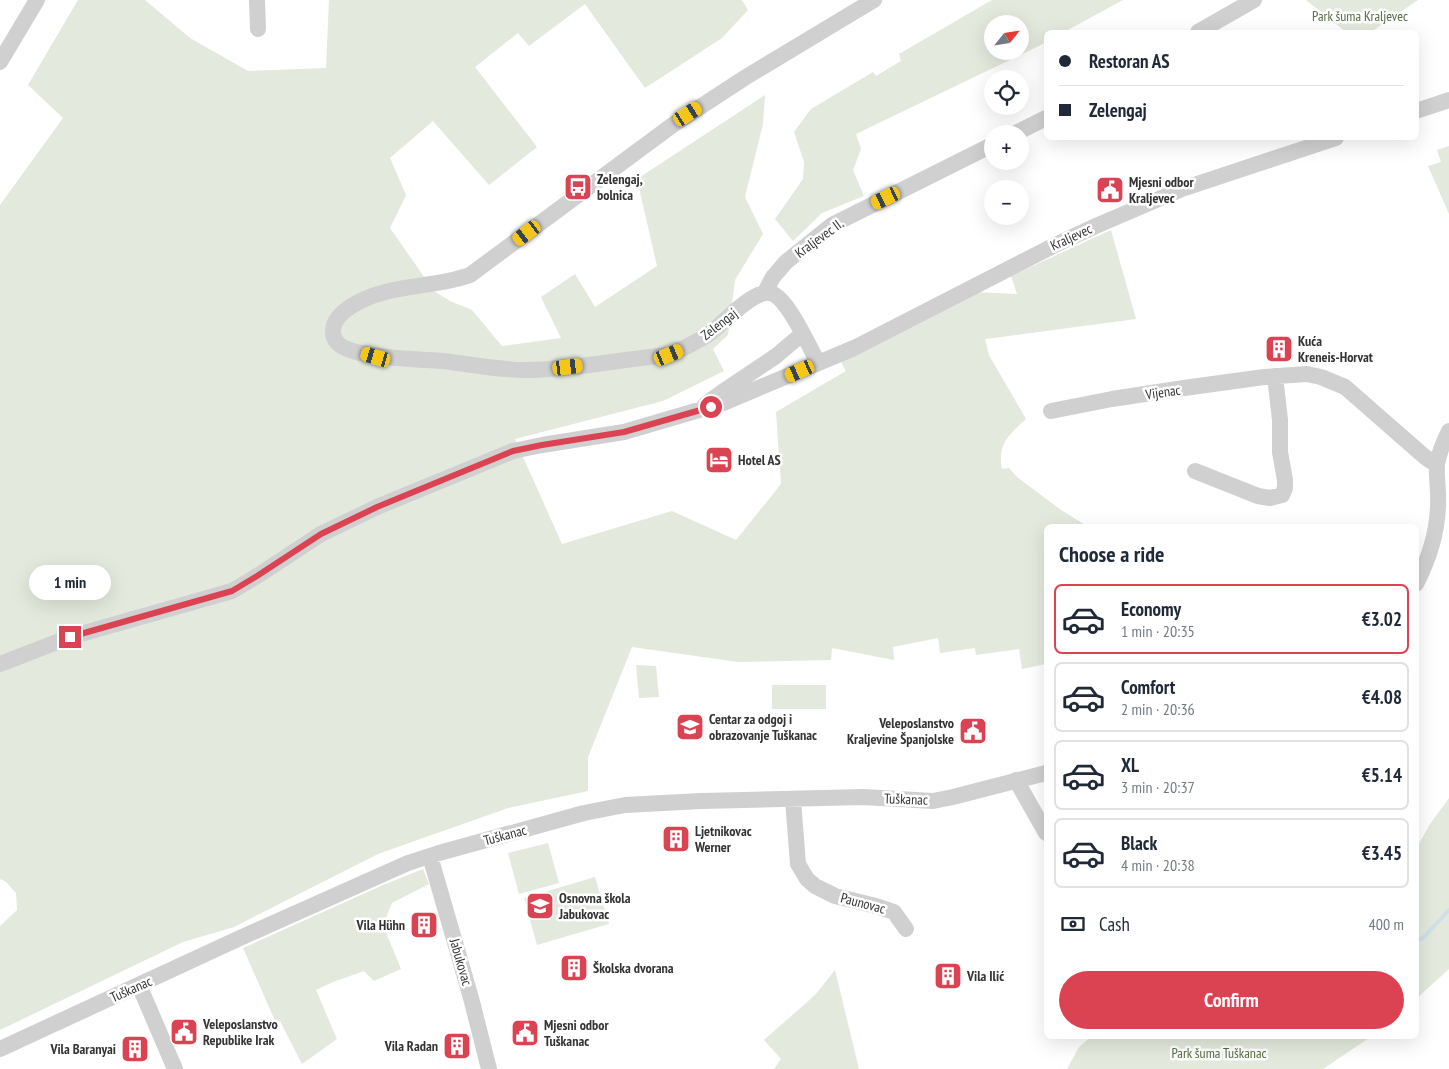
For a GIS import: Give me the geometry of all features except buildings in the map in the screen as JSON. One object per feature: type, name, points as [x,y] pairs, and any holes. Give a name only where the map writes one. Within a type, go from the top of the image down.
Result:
[{"type":"street","points":[[0,62],[37,0]]},
{"type":"street","points":[[257,0],[258,29]]},
{"type":"street","name":"Zelengaj","points":[[765,292],[752,298],[711,333],[687,348],[669,355],[550,369],[524,370],[441,361],[376,357],[343,348],[336,342],[333,333],[334,324],[350,307],[383,292],[456,280],[470,275],[674,124],[746,77],[874,0]]},
{"type":"street","points":[[1202,30],[1254,0]]},
{"type":"street","points":[[1419,110],[1449,100]]},
{"type":"street","points":[[1029,126],[1044,119]]},
{"type":"street","name":"Kraljevec","points":[[818,363],[854,348],[1098,225],[1182,189],[1330,140]]},
{"type":"street","name":"Kraljevec II.","points":[[765,292],[773,277],[786,262],[832,225],[984,149]]},
{"type":"street","points":[[0,664],[70,637],[232,591],[321,534],[377,507],[513,451],[624,432],[723,404],[818,363],[784,303],[772,293],[765,292]]},
{"type":"street","points":[[699,410],[776,356],[802,334]]},
{"type":"street","name":"Vijenac","points":[[1051,410],[1275,376],[1307,374],[1321,377],[1345,388],[1424,458],[1437,465]]},
{"type":"street","points":[[1196,471],[1258,496],[1270,498],[1282,495],[1285,488],[1285,480],[1280,452],[1280,420],[1275,376]]},
{"type":"street","points":[[1419,579],[1427,564],[1434,539],[1439,487],[1437,465],[1441,447],[1449,431]]},
{"type":"street","name":"Tuškanac","points":[[0,1049],[408,863],[584,813],[625,805],[701,801],[863,797],[933,801],[1044,773]]},
{"type":"street","points":[[1016,780],[1044,829]]},
{"type":"street","name":"Paunovac","points":[[793,800],[798,864],[807,878],[815,886],[835,896],[894,912],[906,929]]},
{"type":"street","name":"Jabukovac","points":[[430,856],[471,998],[489,1069]]},
{"type":"street","points":[[139,985],[175,1069]]},
{"type":"green space","points":[[78,0],[145,0],[190,38],[248,71],[326,68],[329,0],[742,0],[748,10],[722,38],[645,88],[585,4],[529,46],[518,33],[475,67],[537,147],[489,185],[433,121],[390,158],[406,195],[390,228],[434,291],[450,301],[472,310],[502,346],[561,338],[541,297],[575,274],[595,307],[657,266],[637,179],[765,95],[763,124],[745,197],[763,234],[735,280],[728,335],[713,349],[724,371],[663,401],[515,439],[562,544],[672,511],[736,540],[781,484],[776,412],[846,371],[840,360],[972,292],[1017,294],[1011,276],[1111,230],[1136,319],[985,339],[989,355],[1026,419],[1010,435],[1003,446],[1001,453],[1002,469],[1009,468],[1017,477],[1061,510],[1084,524],[1044,524],[1044,664],[1022,669],[1019,649],[976,655],[975,648],[940,653],[938,638],[893,647],[894,660],[832,648],[831,660],[738,662],[632,647],[588,757],[588,791],[508,808],[378,854],[234,927],[183,942],[0,1030],[0,926],[17,910],[16,893],[6,882],[0,879],[0,205],[63,118],[28,85]]},
{"type":"green space","points":[[992,0],[1123,0],[1068,30],[1044,30],[1044,43],[1029,51],[1029,15],[984,15],[984,60],[1010,60],[989,70],[984,70],[984,72],[856,134],[861,149],[853,170],[864,196],[822,213],[793,241],[775,219],[803,179],[804,162],[794,132],[811,109],[873,72],[876,76],[901,61],[899,54]]},
{"type":"green space","name":"Park šuma Kraljevec","points":[[1306,0],[1418,0],[1374,30],[1344,30]]},
{"type":"green space","points":[[1449,146],[1449,214],[1428,166],[1441,162],[1437,150]]},
{"type":"green space","points":[[636,665],[656,666],[659,697],[639,698]]},
{"type":"green space","points":[[772,685],[826,685],[826,709],[772,709]]},
{"type":"green space","points":[[1449,798],[1449,969],[1419,996],[1419,844],[1430,824]]},
{"type":"green space","points":[[548,843],[559,883],[519,894],[508,853]]},
{"type":"green space","points":[[423,869],[429,884],[392,903],[383,925],[401,969],[374,981],[364,971],[316,990],[337,1039],[302,1064],[280,1021],[276,1023],[243,948]]},
{"type":"green space","points":[[595,877],[609,924],[537,945],[524,898]]},
{"type":"green space","points":[[835,970],[859,1069],[774,1069],[781,1059],[764,1040],[815,995]]},
{"type":"green space","name":"Park šuma Tuškanac","points":[[1088,1039],[1368,1039],[1323,1069],[1067,1069],[1079,1047]]},
{"type":"waterway","name":"Tuškanac","points":[[1419,940],[1449,910]]},
{"type":"place","name":"Zelengaj, bolnica","points":[[578,187]]},
{"type":"place","name":"Mjesni odbor Kraljevec","points":[[1110,190]]},
{"type":"place","name":"Kuća Kreneis-Horvat","points":[[1279,349]]},
{"type":"place","name":"Hotel AS","points":[[719,460]]},
{"type":"place","name":"Centar za odgoj i obrazovanje Tuškanac","points":[[690,727]]},
{"type":"place","name":"Veleposlanstvo Kraljevine Španjolske","points":[[973,731]]},
{"type":"place","name":"Ljetnikovac Werner","points":[[676,839]]},
{"type":"place","name":"Osnovna škola Jabukovac","points":[[540,906]]},
{"type":"place","name":"Vila Hühn","points":[[424,925]]},
{"type":"place","name":"Školska dvorana","points":[[574,968]]},
{"type":"place","name":"Vila Ilić","points":[[948,976]]},
{"type":"place","name":"Veleposlanstvo Republike Irak","points":[[184,1032]]},
{"type":"place","name":"Mjesni odbor Tuškanac","points":[[525,1033]]},
{"type":"place","name":"Vila Radan","points":[[457,1046]]},
{"type":"place","name":"Vila Baranyai","points":[[135,1049]]},
{"type":"route","points":[[70,637],[232,591],[321,534],[377,507],[513,451],[624,432],[711,407]]}]
